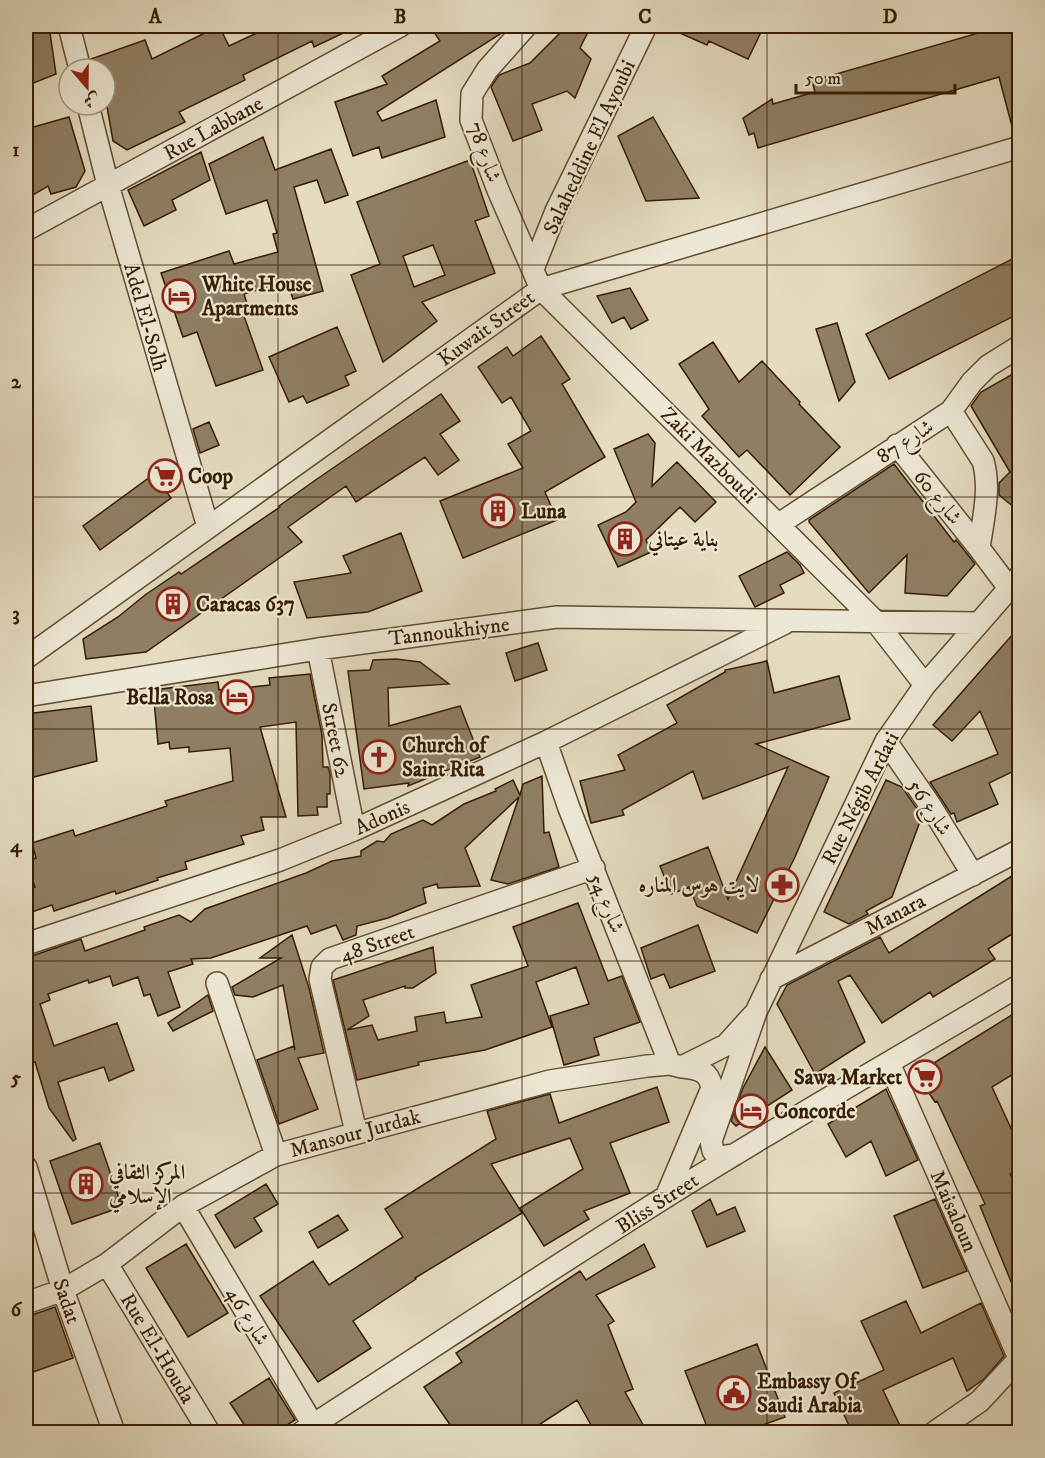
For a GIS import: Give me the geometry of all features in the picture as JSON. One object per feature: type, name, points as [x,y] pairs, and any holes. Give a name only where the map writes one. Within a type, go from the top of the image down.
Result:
[{"type":"street","points":[[69,26],[77,57]]},
{"type":"street","name":"Rue Labbane","points":[[26,230],[400,26]]},
{"type":"street","name":"شارع 78","points":[[526,26],[487,70],[472,94],[471,120],[498,190],[537,279]]},
{"type":"street","name":"Salaheddine El Ayoubi","points":[[537,279],[556,211],[646,26]]},
{"type":"street","name":"Adel El-Solh","points":[[91,117],[108,185],[208,527]]},
{"type":"street","name":"Kuwait Street","points":[[26,658],[208,527],[537,279],[1020,147]]},
{"type":"street","name":"Zaki Mazboudi","points":[[537,279],[876,622],[925,685]]},
{"type":"street","name":"شارع 87","points":[[779,524],[951,411],[972,382],[988,366],[1020,346]]},
{"type":"street","name":"شارع 60","points":[[951,411],[983,461],[986,470],[987,483],[979,548]]},
{"type":"street","name":"شارع 60","points":[[897,446],[979,548],[1014,582]]},
{"type":"street","name":"Rue Négib Ardati","points":[[756,1012],[886,741],[925,685],[1014,582]]},
{"type":"street","name":"Tannoukhiyne","points":[[26,696],[318,649],[557,617],[876,622]]},
{"type":"street","name":"Adonis","points":[[26,944],[280,860],[354,831],[546,742],[788,622]]},
{"type":"street","points":[[876,622],[977,623]]},
{"type":"street","name":"Street 62","points":[[318,649],[354,831]]},
{"type":"street","name":"شارع 56","points":[[886,741],[930,805],[973,875]]},
{"type":"street","name":"شارع 54","points":[[546,742],[594,868],[676,1065]]},
{"type":"street","name":"Manara","points":[[771,979],[1020,850]]},
{"type":"street","name":"48 Street","points":[[356,1132],[320,979],[322,967],[330,959],[594,868]]},
{"type":"street","points":[[217,983],[276,1155]]},
{"type":"street","name":"Bliss Street","points":[[307,1429],[666,1197],[814,1106],[1020,985]]},
{"type":"street","points":[[734,1155],[720,1156],[713,1151],[711,1141],[756,1012]]},
{"type":"street","name":"Mansour Jurdak","points":[[26,1303],[63,1290],[107,1264],[183,1206],[276,1155],[550,1081],[676,1065],[726,1045],[756,1012]]},
{"type":"street","name":"Maisaloun","points":[[889,1063],[1019,1358]]},
{"type":"street","name":"Mansour Jurdak","points":[[666,1197],[712,1088],[711,1079],[706,1073],[698,1069],[676,1065]]},
{"type":"street","name":"Sadat","points":[[26,1167],[63,1290],[114,1432]]},
{"type":"street","name":"شارع 46","points":[[183,1206],[307,1429]]},
{"type":"street","name":"Rue El-Houda","points":[[107,1264],[209,1432]]},
{"type":"street","points":[[935,1432],[980,1401],[1019,1358]]},
{"type":"building","points":[[49,26],[56,74],[26,86],[26,34]]},
{"type":"building","points":[[219,26],[229,46],[272,26],[358,26],[314,47],[312,41],[243,75],[245,80],[179,112],[185,122],[127,150],[113,141],[109,117],[117,117],[117,57],[97,57],[145,40],[152,59]]},
{"type":"building","points":[[430,26],[509,26],[505,31],[377,112],[382,121],[436,100],[445,137],[382,158],[379,147],[353,156],[335,102],[387,84],[382,76],[440,41]]},
{"type":"building","points":[[567,26],[591,26],[580,48],[591,59],[575,98],[567,91],[532,104],[542,130],[513,141],[491,87],[499,75],[530,63]]},
{"type":"building","points":[[664,26],[764,26],[748,59],[709,41],[707,45]]},
{"type":"building","points":[[982,26],[1020,26],[1020,133],[1014,134],[999,77],[758,148],[754,133],[749,135],[743,118],[772,99],[773,104],[815,92],[812,81],[982,32]]},
{"type":"building","points":[[69,117],[85,171],[76,187],[51,194],[48,186],[26,199],[26,129]]},
{"type":"building","points":[[653,117],[699,198],[646,201],[618,136]]},
{"type":"building","points":[[263,137],[275,170],[331,149],[348,195],[325,203],[317,180],[294,187],[323,291],[293,299],[287,281],[244,294],[250,314],[244,316],[263,370],[216,386],[197,332],[183,337],[161,273],[229,251],[234,264],[278,252],[273,234],[277,233],[267,200],[226,214],[209,164]]},
{"type":"building","points":[[201,152],[210,180],[172,200],[176,210],[144,226],[128,190]]},
{"type":"building","points":[[470,160],[489,216],[475,221],[495,273],[422,302],[437,321],[383,362],[351,275],[380,264],[357,202]],"holes":[[[433,245],[445,275],[414,287],[403,256]]]},
{"type":"building","points":[[1020,255],[1020,313],[889,379],[866,334]]},
{"type":"building","points":[[630,288],[648,320],[631,329],[624,317],[612,323],[597,296]]},
{"type":"building","points":[[837,323],[855,382],[839,401],[816,329]]},
{"type":"building","points":[[337,327],[356,371],[345,376],[349,385],[307,403],[303,396],[289,402],[269,357]]},
{"type":"building","points":[[541,336],[570,379],[562,384],[605,457],[545,492],[557,520],[463,558],[440,501],[523,468],[508,444],[531,431],[511,397],[502,403],[478,367],[507,347],[513,356]]},
{"type":"building","points":[[713,342],[739,382],[762,361],[840,447],[790,495],[747,450],[739,457],[702,416],[709,409],[679,364]]},
{"type":"building","points":[[1020,370],[1020,512],[999,495],[999,483],[1010,472],[971,406],[981,392]]},
{"type":"building","points":[[441,394],[460,421],[440,434],[459,460],[438,475],[425,457],[356,502],[346,486],[288,527],[302,542],[146,652],[86,659],[83,639],[118,617],[179,572],[181,574],[280,507]]},
{"type":"building","points":[[209,422],[219,445],[200,453],[193,429]]},
{"type":"building","points":[[648,434],[655,443],[652,486],[677,462],[716,502],[695,522],[680,507],[646,540],[651,552],[618,567],[598,525],[626,512],[636,502],[614,449]]},
{"type":"building","points":[[894,464],[954,542],[956,540],[975,564],[947,596],[905,593],[907,555],[869,593],[809,522]]},
{"type":"building","points":[[154,474],[171,498],[100,550],[83,526]]},
{"type":"building","points":[[401,533],[422,591],[368,612],[307,618],[294,582],[351,573],[343,556]]},
{"type":"building","points":[[787,552],[800,565],[804,573],[780,585],[784,593],[755,607],[739,576]]},
{"type":"building","points":[[1020,626],[1020,768],[989,783],[998,804],[957,822],[954,813],[951,814],[930,782],[998,754],[980,711],[952,741],[933,725]]},
{"type":"building","points":[[538,643],[547,670],[515,681],[506,653]]},
{"type":"building","points":[[396,659],[420,662],[449,684],[388,688],[389,726],[460,706],[480,757],[408,786],[409,783],[364,789],[348,671],[370,670],[373,660]]},
{"type":"building","points":[[767,661],[774,693],[839,676],[850,719],[756,744],[829,777],[795,857],[757,933],[697,906],[689,887],[671,894],[660,866],[708,847],[728,899],[788,767],[703,799],[693,771],[622,810],[624,815],[591,823],[580,781],[625,770],[618,755],[677,723],[667,705],[725,670]]},
{"type":"building","points":[[310,674],[322,735],[323,767],[328,767],[330,774],[330,794],[327,794],[327,807],[317,807],[318,815],[298,816],[296,722],[260,727],[286,817],[261,817],[264,830],[241,836],[244,844],[185,862],[187,869],[157,878],[158,880],[54,911],[52,905],[26,914],[26,891],[35,887],[26,861],[36,858],[32,843],[73,830],[75,836],[167,806],[165,801],[233,781],[230,748],[189,752],[189,747],[170,749],[169,742],[158,744],[154,701],[162,700],[161,689],[218,682],[219,690],[252,687],[270,685],[269,678]]},
{"type":"building","points":[[91,706],[97,761],[26,779],[26,714]]},
{"type":"building","points":[[542,776],[544,833],[549,832],[559,867],[508,884],[491,880],[519,797],[465,848],[480,886],[438,888],[437,884],[423,888],[426,903],[388,918],[357,926],[356,935],[343,940],[336,925],[311,934],[307,926],[211,958],[191,959],[193,964],[168,972],[180,1007],[158,1016],[150,994],[144,996],[138,977],[113,986],[110,976],[89,983],[88,980],[48,994],[50,1000],[40,1004],[54,1046],[117,1023],[134,1070],[109,1081],[104,1067],[58,1082],[76,1139],[73,1141],[49,1108],[35,1062],[26,1065],[26,958],[81,939],[85,951],[145,930],[144,927],[179,915],[191,922],[205,909],[306,873],[332,861],[361,856],[361,851],[377,841],[384,842],[391,834],[423,820],[432,825],[464,804],[496,791],[495,789],[513,780],[520,795],[523,784]]},
{"type":"building","points":[[886,780],[902,787],[922,816],[892,897],[866,911],[868,914],[849,924],[824,912]]},
{"type":"building","points":[[1020,871],[1020,929],[988,949],[995,959],[933,997],[930,992],[882,1023],[850,975],[838,981],[865,1042],[815,1074],[777,1004],[787,985],[880,937],[889,953]]},
{"type":"building","points":[[578,903],[608,981],[622,976],[640,1022],[594,1038],[599,1055],[564,1065],[550,1016],[589,1004],[576,967],[536,982],[552,1027],[485,1050],[418,1062],[419,1065],[357,1080],[333,980],[433,947],[436,973],[413,988],[405,988],[405,986],[363,1000],[369,1016],[347,1030],[372,1025],[378,1040],[417,1031],[415,1017],[444,1012],[446,1023],[482,1017],[471,985],[528,966],[513,927]]},
{"type":"building","points":[[698,925],[715,971],[670,988],[664,974],[651,979],[641,948]]},
{"type":"building","points":[[292,935],[309,988],[324,1053],[298,1058],[318,1109],[279,1124],[257,1060],[294,1046],[295,1050],[283,985],[253,997],[235,995],[232,987],[281,958],[260,958]]},
{"type":"building","points":[[208,995],[213,1011],[173,1031],[168,1023]]},
{"type":"building","points":[[1020,1010],[1020,1070],[992,1087],[1020,1148],[1020,1170],[1010,1174],[1020,1196],[1019,1301],[980,1206],[985,1204],[937,1101],[935,1102],[916,1074]]},
{"type":"building","points":[[765,1047],[792,1090],[736,1126],[731,1121],[743,1088]]},
{"type":"building","points":[[657,1087],[669,1122],[610,1143],[630,1193],[584,1211],[589,1219],[544,1246],[520,1208],[583,1169],[570,1138],[491,1164],[522,1213],[415,1278],[353,1321],[371,1348],[318,1382],[260,1296],[313,1261],[329,1285],[403,1237],[385,1209],[496,1139],[487,1111],[550,1094],[559,1123]]},
{"type":"building","points":[[886,1089],[918,1160],[886,1176],[871,1141],[846,1157],[828,1124]]},
{"type":"building","name":"المركز الثقافي الإسلامي","points":[[100,1143],[122,1207],[72,1224],[50,1161]]},
{"type":"building","points":[[266,1184],[278,1204],[254,1218],[262,1231],[235,1248],[215,1215]]},
{"type":"building","points":[[710,1199],[717,1215],[735,1207],[745,1231],[707,1247],[692,1211]]},
{"type":"building","points":[[935,1199],[967,1271],[923,1288],[894,1216]]},
{"type":"building","points":[[338,1215],[348,1230],[318,1248],[309,1232]]},
{"type":"building","points":[[186,1244],[228,1313],[188,1337],[146,1268]]},
{"type":"building","points":[[644,1244],[655,1267],[596,1295],[614,1321],[608,1325],[633,1389],[625,1392],[647,1432],[595,1432],[577,1400],[528,1432],[508,1432],[503,1425],[491,1432],[455,1432],[424,1387],[462,1362],[456,1353],[580,1271],[586,1280]]},
{"type":"building","points":[[906,1301],[921,1333],[981,1303],[1004,1356],[984,1379],[967,1391],[953,1358],[883,1390],[903,1432],[852,1432],[834,1393],[884,1370],[861,1321]]},
{"type":"building","points":[[55,1307],[73,1358],[30,1373],[26,1359],[26,1317]]},
{"type":"building","points":[[757,1344],[785,1417],[743,1432],[709,1432],[685,1371]]},
{"type":"building","points":[[269,1378],[295,1420],[276,1432],[249,1432],[230,1403]]},
{"type":"place","name":"White House Apartments","points":[[179,296]]},
{"type":"place","name":"Coop","points":[[165,476]]},
{"type":"place","name":"Luna","points":[[498,511]]},
{"type":"place","name":"بناية عيتاني","points":[[625,539]]},
{"type":"place","name":"Caracas 637","points":[[173,604]]},
{"type":"place","name":"Bella Rosa","points":[[237,697]]},
{"type":"place","name":"Church of Saint Rita","points":[[379,757]]},
{"type":"place","name":"لايت هوس المناره","points":[[782,885]]},
{"type":"place","name":"Sawa Market","points":[[925,1077]]},
{"type":"place","name":"Concorde","points":[[751,1111]]},
{"type":"place","name":"المركز الثقافي الإسلامي","points":[[86,1184]]},
{"type":"place","name":"Embassy Of Saudi Arabia","points":[[734,1393]]}]
